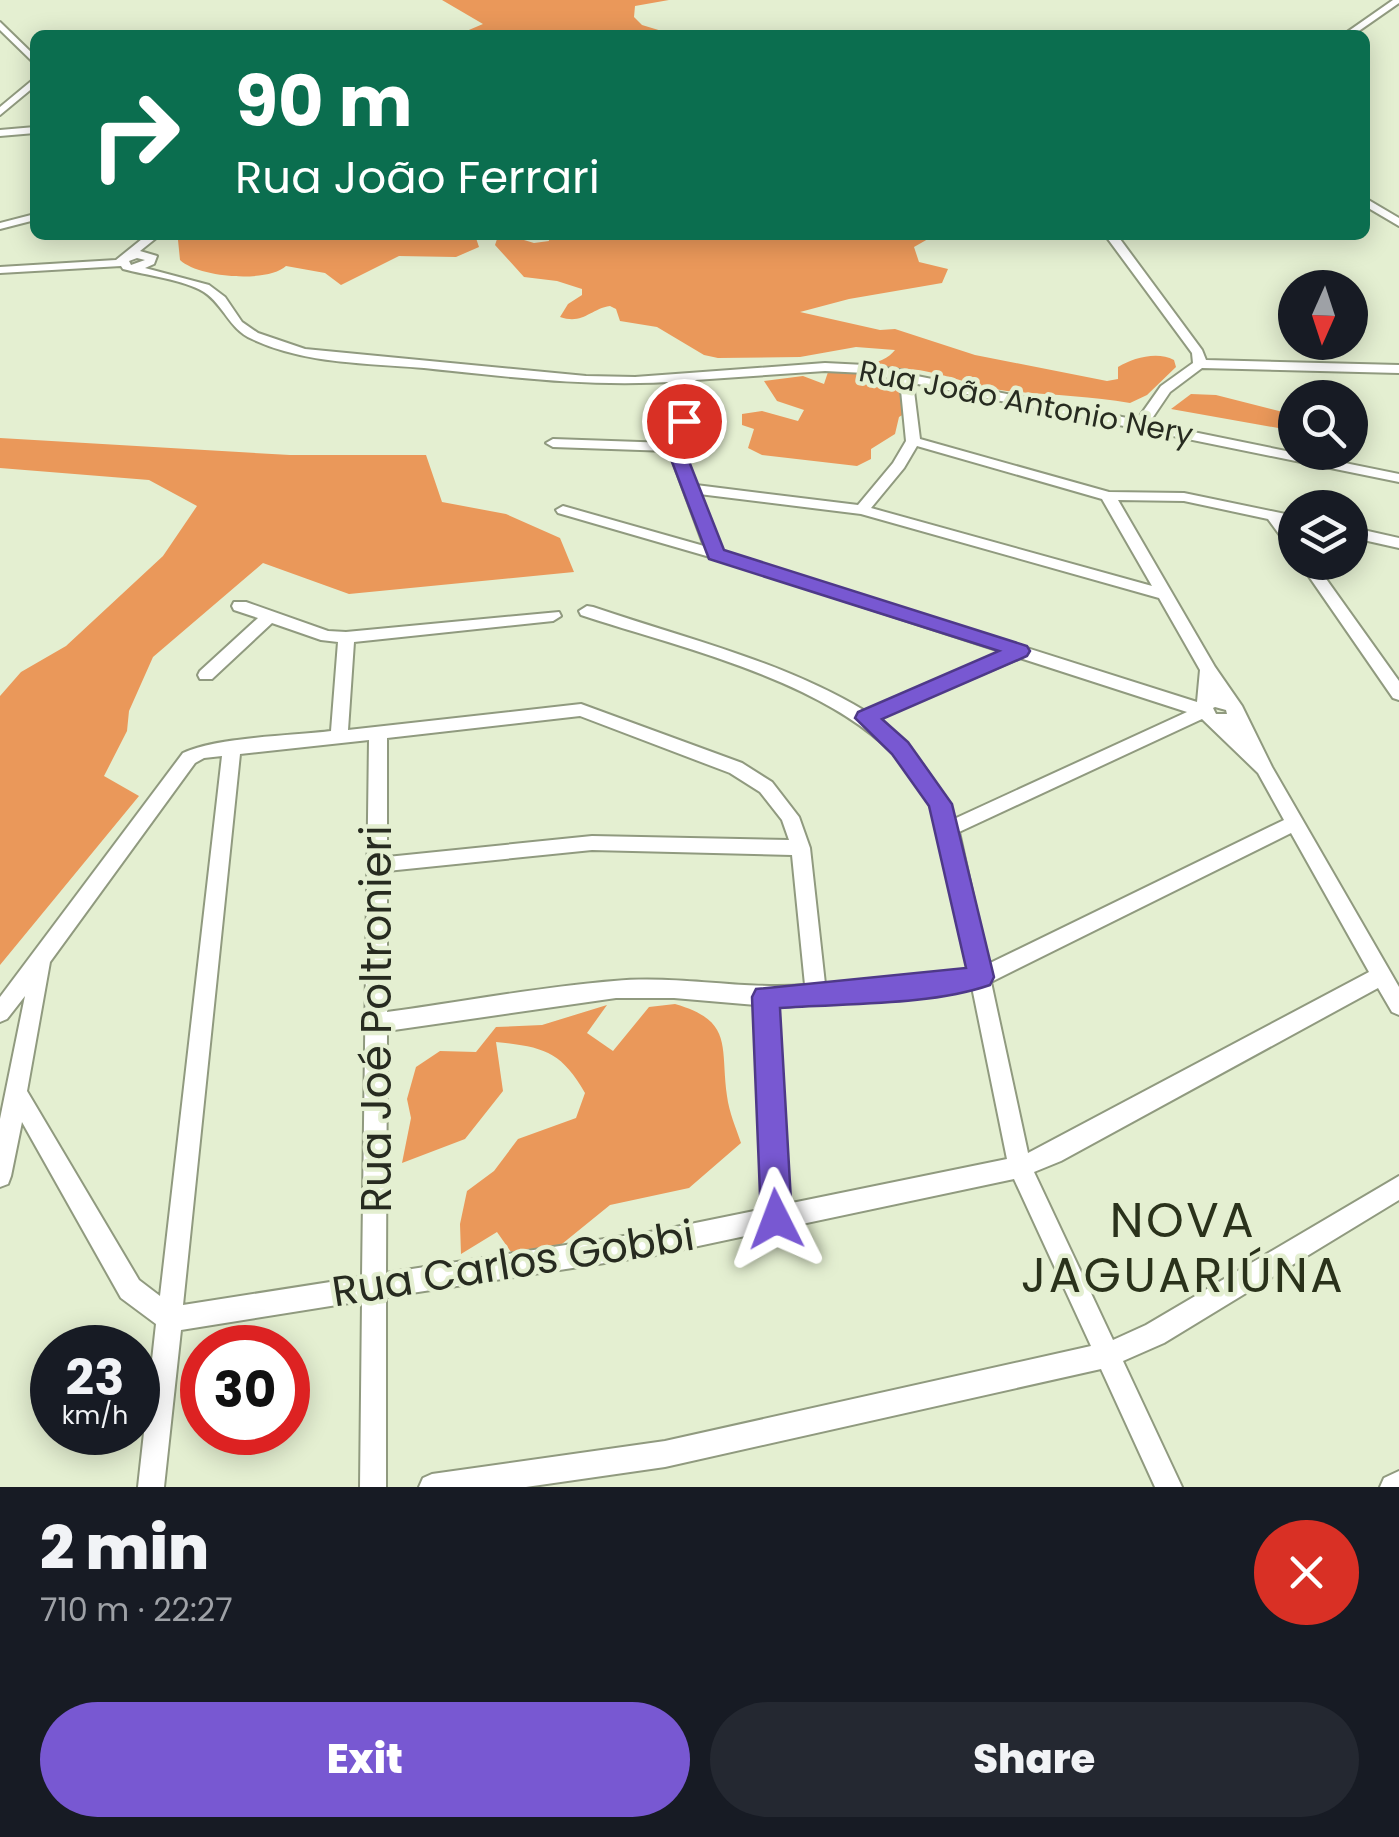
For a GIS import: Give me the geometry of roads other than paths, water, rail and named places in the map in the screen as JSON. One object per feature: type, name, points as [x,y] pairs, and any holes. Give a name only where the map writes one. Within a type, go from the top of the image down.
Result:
[{"type":"street","points":[[1355,30],[1398,0]]},
{"type":"street","points":[[0,10],[30,42]]},
{"type":"street","points":[[0,25],[30,56]]},
{"type":"street","points":[[0,42],[26,38]]},
{"type":"street","points":[[0,112],[30,85]]},
{"type":"street","points":[[0,132],[30,130]]},
{"type":"street","points":[[1370,204],[1399,223]]},
{"type":"street","points":[[0,226],[30,217]]},
{"type":"street","points":[[124,260],[148,240]]},
{"type":"street","points":[[143,260],[163,240]]},
{"type":"street","points":[[1115,240],[1198,353],[1200,364]]},
{"type":"street","name":"Rua João Antonio Nery","points":[[0,270],[143,260],[205,287],[221,300],[238,325],[254,336],[304,353],[586,380],[688,378],[825,367],[906,375],[1399,478]]},
{"type":"street","points":[[1142,424],[1154,396],[1174,378],[1200,364],[1399,369]]},
{"type":"street","points":[[862,510],[913,442],[906,375]]},
{"type":"street","points":[[688,378],[693,396],[674,446],[716,554]]},
{"type":"street","points":[[554,442],[674,446]]},
{"type":"street","points":[[913,442],[1108,496],[1184,497],[1278,516]]},
{"type":"street","points":[[692,489],[862,510],[1163,594]]},
{"type":"street","points":[[1108,496],[1235,711],[1399,1006]]},
{"type":"street","points":[[563,510],[716,554],[1230,722],[1235,711]]},
{"type":"street","points":[[1273,515],[1278,522]]},
{"type":"street","points":[[1368,536],[1399,543]]},
{"type":"street","points":[[1319,580],[1399,694]]},
{"type":"street","points":[[240,606],[327,636],[346,637],[553,616]]},
{"type":"street","points":[[586,611],[830,695],[866,718],[922,776],[940,804],[949,830],[1020,1167],[1169,1487]]},
{"type":"street","points":[[206,676],[270,616]]},
{"type":"street","points":[[339,735],[346,637]]},
{"type":"street","points":[[866,718],[1020,651]]},
{"type":"street","points":[[1208,670],[1208,712],[1264,768]]},
{"type":"street","points":[[0,1013],[190,758],[232,746],[581,710],[736,768],[766,788],[790,816],[800,848],[816,994]]},
{"type":"street","points":[[949,830],[1208,712]]},
{"type":"street","name":"Rua Joé Poltronieri","points":[[374,1487],[378,731]]},
{"type":"street","points":[[151,1487],[232,746]]},
{"type":"street","points":[[376,1023],[616,989],[674,989],[766,997],[981,977],[1295,823]]},
{"type":"street","points":[[378,864],[592,843],[800,848]]},
{"type":"street","points":[[0,1176],[42,956]]},
{"type":"street","name":"Rua Carlos Gobbi","points":[[170,1319],[656,1243],[1020,1167],[1053,1154],[1382,976]]},
{"type":"street","points":[[766,997],[776,1219]]},
{"type":"street","points":[[16,1092],[130,1289],[170,1319]]},
{"type":"street","points":[[432,1487],[665,1454],[1108,1355],[1155,1334],[1399,1186]]},
{"type":"district","name":"NOVA JAGUARIÚNA","points":[[1183,1248]]}]
